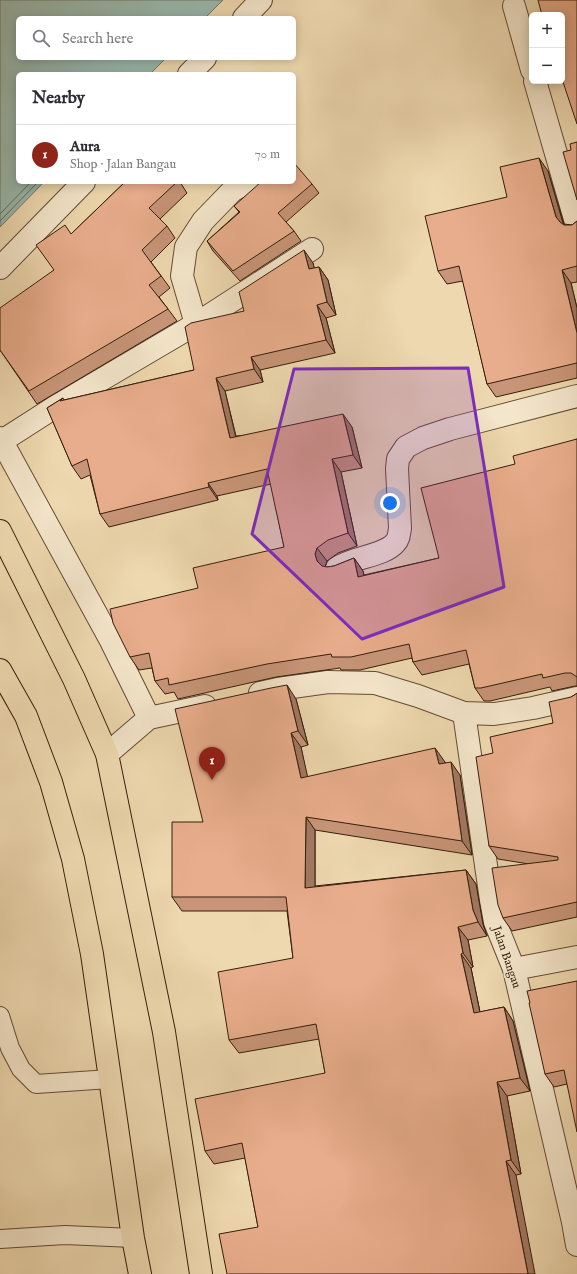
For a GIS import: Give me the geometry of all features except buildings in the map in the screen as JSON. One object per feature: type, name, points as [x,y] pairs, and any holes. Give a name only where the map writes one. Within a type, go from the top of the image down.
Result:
[{"type":"highway","points":[[0,531],[74,679],[107,754],[164,1032],[201,1274]]},
{"type":"highway","points":[[0,670],[26,716],[51,782],[73,859],[92,954],[133,1238],[140,1274]]},
{"type":"street","points":[[246,16],[261,0]]},
{"type":"street","points":[[514,6],[529,59]]},
{"type":"street","points":[[191,72],[203,60]]},
{"type":"street","points":[[536,84],[577,226]]},
{"type":"street","points":[[0,268],[82,184]]},
{"type":"street","points":[[196,324],[182,276],[186,247],[203,221],[232,191],[244,184]]},
{"type":"street","points":[[149,718],[110,639],[1,439],[196,324],[312,248]]},
{"type":"street","points":[[337,568],[348,562],[388,548],[395,544],[399,537],[398,464],[401,453],[412,443],[450,429],[577,396]]},
{"type":"street","points":[[107,754],[149,718],[278,689],[328,682],[376,683],[418,696],[464,713],[494,714],[533,708],[577,698]]},
{"type":"street","name":"Jalan Bangau","points":[[464,713],[495,922],[514,969],[575,1222],[577,1245]]},
{"type":"street","points":[[514,969],[577,957]]},
{"type":"lane","points":[[0,1016],[10,1048],[21,1069],[36,1084],[110,1079]]},
{"type":"lane","points":[[0,1239],[65,1235],[133,1238]]},
{"type":"highlighted area","points":[[468,368],[504,587],[362,639],[252,534],[294,369]]},
{"type":"water","points":[[0,0],[223,0],[207,16],[16,16],[16,60],[164,60],[152,72],[16,72],[16,184],[42,184],[0,227]]},
{"type":"place","name":"Aura","points":[[212,780]]}]
